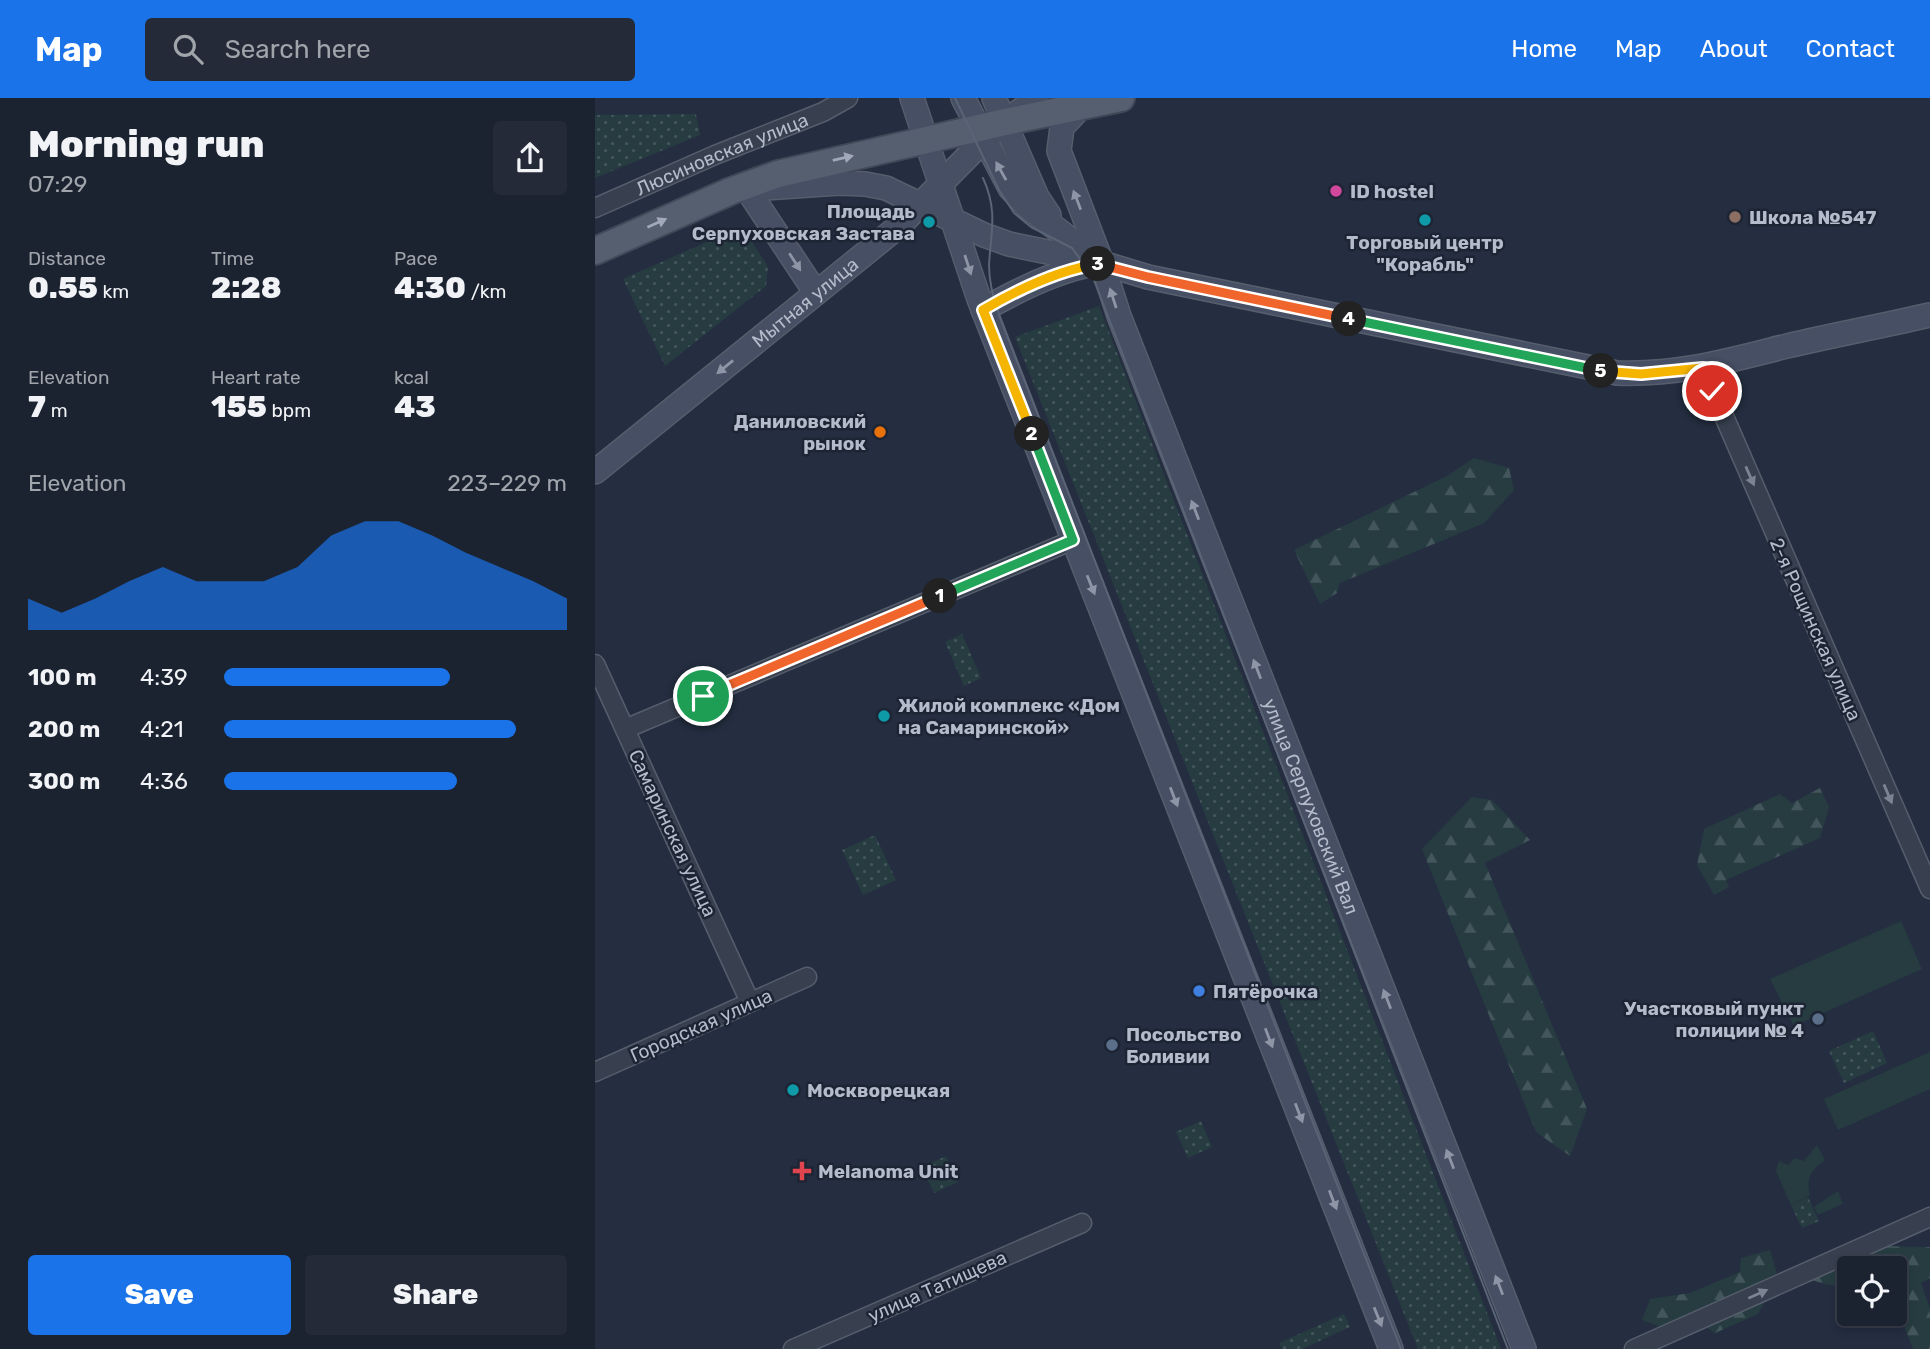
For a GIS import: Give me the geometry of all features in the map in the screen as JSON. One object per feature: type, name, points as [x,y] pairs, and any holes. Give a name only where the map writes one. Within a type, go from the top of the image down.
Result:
[{"type":"main road","points":[[912,98],[983,310],[1391,1349]]},
{"type":"main road","points":[[963,98],[1010,188],[1028,207],[1101,263]]},
{"type":"main road","points":[[739,190],[778,174],[927,141],[981,135],[999,110],[1037,98]]},
{"type":"main road","points":[[999,110],[1081,107],[1121,98]]},
{"type":"main road","points":[[1081,107],[1062,127],[1059,151],[1101,263]]},
{"type":"main road","points":[[999,110],[1038,197],[1058,231]]},
{"type":"main road","name":"Мытная улица","points":[[595,472],[899,226],[941,184],[981,135]]},
{"type":"main road","points":[[739,190],[839,183],[886,188],[984,235],[1009,244],[1101,263],[1162,280],[1591,369],[1641,374],[1703,368],[1930,315]]},
{"type":"main road","points":[[739,190],[816,293]]},
{"type":"main road","name":"Люсиновская улица","points":[[595,251],[739,190]]},
{"type":"main road","points":[[983,310],[1006,296],[1072,269],[1101,263]]},
{"type":"main road","name":"улица Серпуховский Вал","points":[[1101,263],[1119,316],[1524,1349]]},
{"type":"street","name":"Люсиновская улица","points":[[595,208],[715,155],[823,112],[848,98]]},
{"type":"street","name":"2-я Рощинская улица","points":[[1703,368],[1929,885]]},
{"type":"street","points":[[625,729],[1073,540]]},
{"type":"street","name":"Самаринская улица","points":[[595,664],[750,1002]]},
{"type":"street","name":"Городская улица","points":[[595,1072],[807,977]]},
{"type":"street","points":[[1634,1349],[1930,1217]]},
{"type":"street","name":"улица Татищева","points":[[793,1349],[1082,1223]]},
{"type":"green space","points":[[696,114],[700,135],[595,178],[595,115]]},
{"type":"green space","points":[[732,231],[747,234],[768,267],[766,286],[665,366],[623,279]]},
{"type":"green space","points":[[1099,306],[1501,1349],[1418,1349],[1015,337]]},
{"type":"green space","points":[[1474,458],[1509,468],[1514,490],[1484,523],[1340,583],[1337,593],[1320,604],[1294,550],[1447,476]]},
{"type":"green space","points":[[962,634],[981,678],[964,686],[945,642]]},
{"type":"green space","points":[[1820,788],[1829,807],[1820,838],[1726,880],[1729,887],[1714,895],[1697,865],[1704,829],[1780,794],[1792,803]]},
{"type":"green space","points":[[1472,797],[1492,800],[1530,840],[1485,863],[1587,1109],[1570,1156],[1536,1132],[1422,849]]},
{"type":"green space","points":[[875,835],[896,880],[863,895],[842,850]]},
{"type":"green space","points":[[1901,921],[1922,969],[1794,1026],[1770,979]]},
{"type":"green space","points":[[1873,1031],[1887,1063],[1844,1083],[1829,1051]]},
{"type":"green space","points":[[1930,1052],[1930,1089],[1838,1130],[1824,1099]]},
{"type":"green space","points":[[1201,1121],[1212,1147],[1188,1158],[1176,1132]]},
{"type":"green space","points":[[1817,1145],[1825,1160],[1811,1174],[1810,1195],[1791,1205],[1776,1171],[1779,1161],[1788,1165],[1795,1158],[1804,1161]]},
{"type":"green space","points":[[946,1156],[958,1182],[934,1193],[922,1167]]},
{"type":"green space","points":[[1838,1191],[1843,1204],[1818,1215],[1814,1207]]},
{"type":"green space","points":[[1808,1197],[1819,1221],[1802,1228],[1791,1205]]},
{"type":"green space","points":[[1877,1246],[1930,1247],[1930,1278],[1921,1283],[1930,1309],[1930,1349],[1913,1349],[1904,1326],[1907,1326],[1907,1256],[1856,1256]]},
{"type":"green space","points":[[1770,1250],[1778,1278],[1758,1314],[1715,1333],[1702,1324],[1664,1328],[1642,1320],[1650,1299],[1690,1293],[1740,1272],[1741,1258]]},
{"type":"green space","points":[[1837,1265],[1837,1286],[1808,1279]]},
{"type":"green space","points":[[1344,1314],[1350,1327],[1302,1349],[1282,1349],[1279,1343]]},
{"type":"tram line","points":[[955,98],[999,190],[1014,213],[1031,227],[1072,248],[1092,275],[1508,1349]]},
{"type":"tram line","points":[[983,178],[991,201],[989,271],[997,308],[1401,1349]]},
{"type":"place","name":"ID hostel","points":[[1336,191]]},
{"type":"place","name":"Школа №547","points":[[1735,217]]},
{"type":"place","name":"Торговый центр \"Корабль\"","points":[[1425,220]]},
{"type":"place","name":"Площадь Серпуховская Застава","points":[[929,222]]},
{"type":"place","name":"Даниловский рынок","points":[[880,432]]},
{"type":"place","name":"Жилой комплекс «Дом на Самаринской»","points":[[884,716]]},
{"type":"place","name":"Пятёрочка","points":[[1199,991]]},
{"type":"place","name":"Участковый пункт полиции № 4","points":[[1818,1019]]},
{"type":"place","name":"Посольство Боливии","points":[[1112,1045]]},
{"type":"place","name":"Москворецкая","points":[[793,1090]]},
{"type":"place","name":"Melanoma Unit","points":[[802,1171]]},
{"type":"route","points":[[703,696],[1073,540],[983,310],[1006,296],[1072,269],[1101,263],[1148,277],[1616,373],[1641,374],[1703,368],[1712,391]]}]
